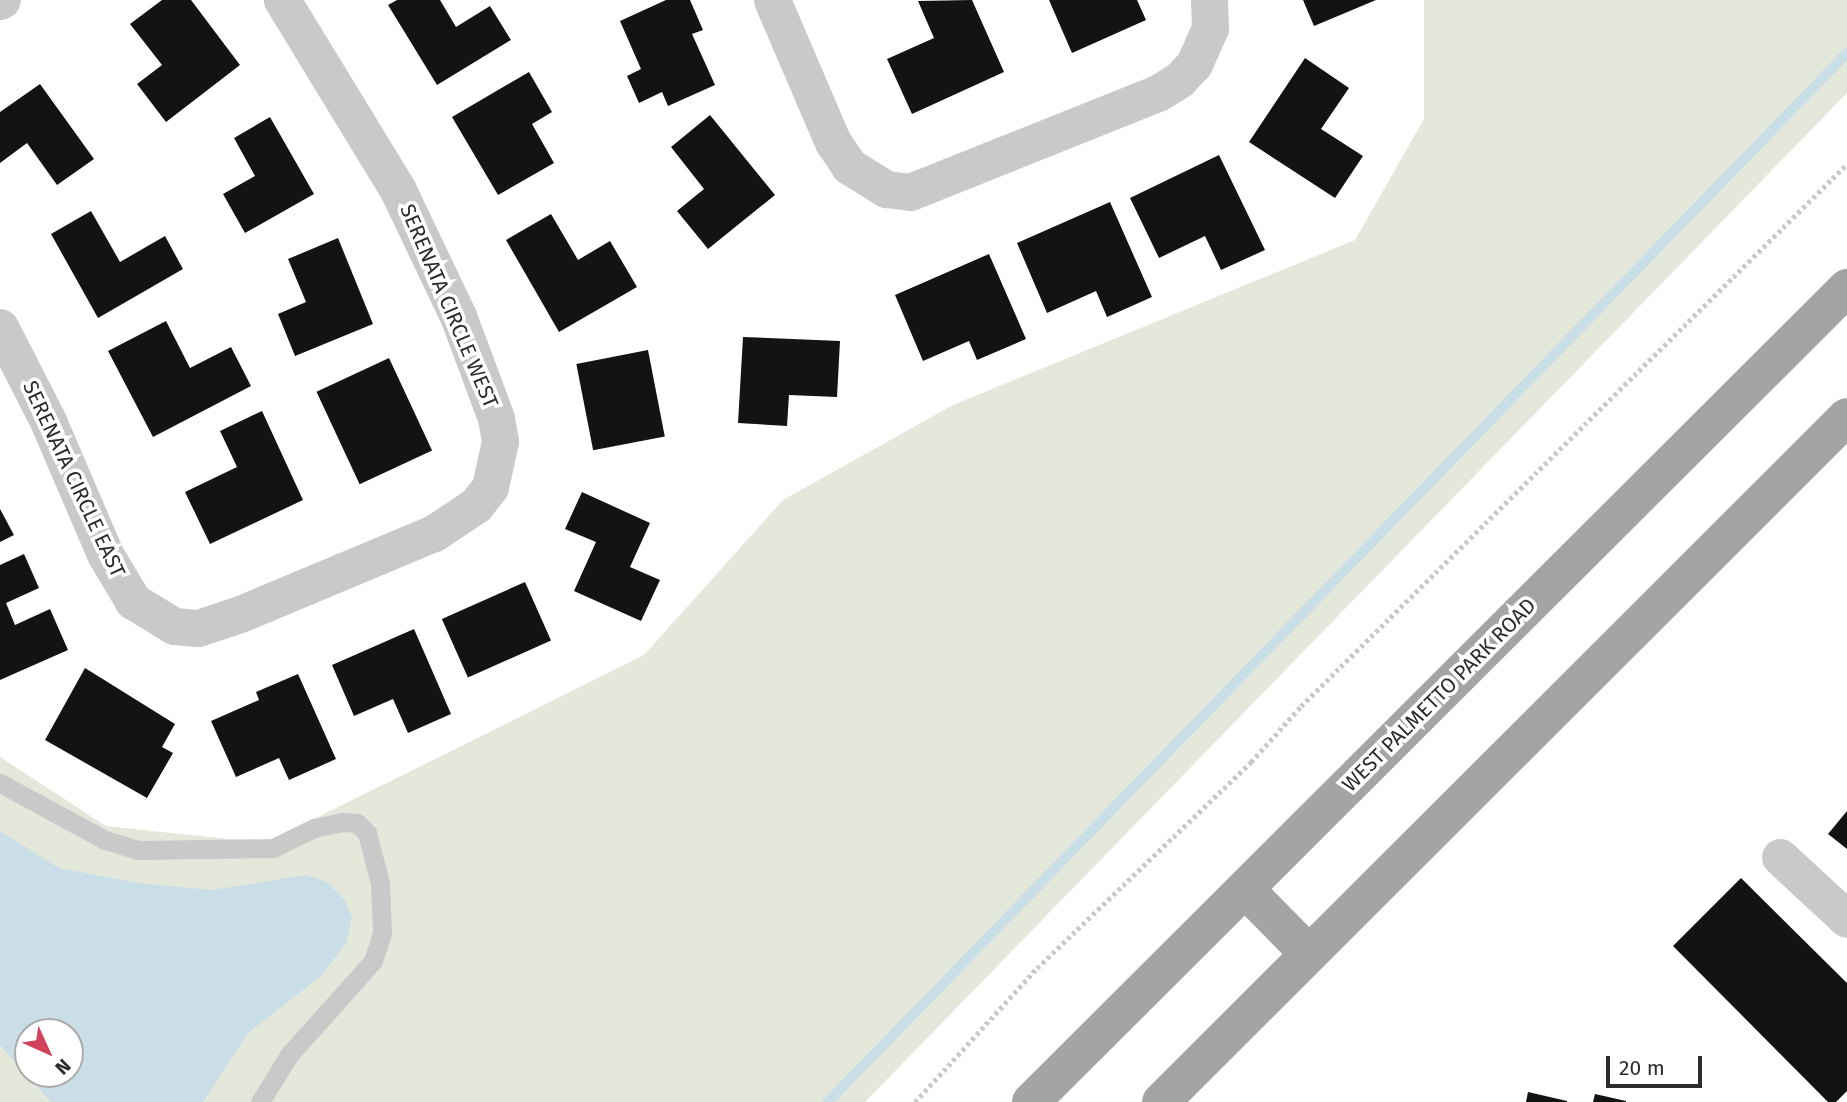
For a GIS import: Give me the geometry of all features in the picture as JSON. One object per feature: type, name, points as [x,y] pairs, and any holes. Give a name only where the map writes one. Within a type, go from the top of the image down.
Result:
[{"type":"main road","name":"WEST PALMETTO PARK ROAD","points":[[1031,1102],[1847,288]]},
{"type":"main road","points":[[1161,1102],[1847,417]]},
{"type":"main road","points":[[1245,889],[1309,954]]},
{"type":"street","name":"SERENATA CIRCLE WEST","points":[[282,0],[343,93],[398,190],[458,316],[496,418],[500,441],[490,486],[477,505],[434,533],[356,565]]},
{"type":"street","points":[[772,0],[834,142],[863,179],[886,189],[910,192],[1179,80],[1194,64],[1210,28],[1209,0]]},
{"type":"street","name":"SERENATA CIRCLE EAST","points":[[0,327],[48,421],[104,554],[133,601],[152,616],[174,626],[198,628],[356,565]]},
{"type":"street","points":[[1780,857],[1847,919]]},
{"type":"lane","points":[[0,783],[105,840],[138,850],[273,848],[314,828],[342,822],[357,823],[367,833],[380,883],[382,933],[373,961],[289,1055],[260,1102]]},
{"type":"path","points":[[915,1102],[1037,968],[1251,762],[1301,706],[1847,164]]},
{"type":"shaded area","points":[[1424,0],[1847,0],[1847,93],[865,1102],[0,1102],[0,757],[106,826],[266,843],[644,655],[783,500],[953,405],[1355,240],[1424,119]]},
{"type":"water","points":[[0,831],[59,868],[138,883],[212,890],[306,875],[327,882],[344,899],[352,917],[346,943],[321,976],[248,1033],[203,1102],[51,1102],[38,1088],[84,1088],[84,1018],[14,1018],[14,1061],[0,1045]]},
{"type":"building","points":[[162,0],[191,0],[240,65],[166,122],[137,84],[162,65],[130,24]]},
{"type":"building","points":[[397,0],[440,0],[456,27],[490,6],[511,40],[437,85],[388,5]]},
{"type":"building","points":[[666,0],[690,0],[703,30],[692,34],[715,85],[668,106],[662,92],[639,103],[627,76],[641,69],[620,21]]},
{"type":"building","points":[[972,0],[1004,72],[912,114],[887,59],[934,38],[918,1]]},
{"type":"building","points":[[1049,0],[1137,0],[1146,20],[1072,53]]},
{"type":"building","points":[[1303,0],[1376,0],[1314,26]]},
{"type":"building","points":[[1305,58],[1349,88],[1321,129],[1363,156],[1335,198],[1249,142]]},
{"type":"building","points":[[529,72],[552,112],[532,124],[554,163],[498,195],[452,117]]},
{"type":"building","points":[[40,84],[94,159],[57,185],[27,143],[0,163],[0,112]]},
{"type":"building","points":[[710,115],[775,195],[708,249],[677,211],[704,189],[671,147]]},
{"type":"building","points":[[270,117],[314,194],[245,233],[223,194],[255,176],[234,138]]},
{"type":"building","points":[[1219,155],[1265,250],[1221,270],[1205,236],[1159,258],[1130,198]]},
{"type":"building","points":[[1110,202],[1152,297],[1107,317],[1096,291],[1047,313],[1017,243]]},
{"type":"building","points":[[91,211],[120,262],[165,236],[183,269],[98,318],[51,234]]},
{"type":"building","points":[[551,214],[578,260],[610,241],[637,287],[559,332],[506,240]]},
{"type":"building","points":[[338,238],[373,324],[295,356],[278,314],[306,302],[288,259]]},
{"type":"building","points":[[989,254],[1026,339],[977,360],[969,341],[923,361],[895,295]]},
{"type":"building","points":[[166,321],[190,368],[231,347],[251,386],[153,437],[108,351]]},
{"type":"building","points":[[743,337],[840,341],[837,397],[789,395],[787,426],[738,423]]},
{"type":"building","points":[[648,350],[665,436],[593,450],[576,364]]},
{"type":"building","points":[[389,358],[432,450],[360,484],[316,392]]},
{"type":"building","points":[[262,411],[303,500],[210,544],[185,492],[237,467],[220,431]]},
{"type":"building","points":[[582,492],[650,523],[630,567],[660,580],[641,621],[574,591],[596,542],[565,529]]},
{"type":"building","points":[[0,509],[14,535],[0,542]]},
{"type":"building","points":[[24,554],[39,588],[6,603],[15,625],[50,609],[68,650],[0,680],[0,565]]},
{"type":"building","points":[[525,582],[551,640],[468,677],[442,619]]},
{"type":"building","points":[[414,629],[451,714],[408,733],[393,699],[354,716],[332,665]]},
{"type":"building","points":[[85,668],[175,724],[162,747],[173,753],[147,798],[45,740]]},
{"type":"building","points":[[298,674],[336,759],[289,780],[279,758],[236,777],[211,721],[259,700],[256,692]]},
{"type":"building","points":[[1847,811],[1847,849],[1828,834]]},
{"type":"building","points":[[1741,878],[1847,983],[1847,1091],[1836,1102],[1828,1102],[1673,946]]},
{"type":"building","points":[[1528,1092],[1567,1101],[1567,1102],[1526,1102]]},
{"type":"building","points":[[1595,1094],[1626,1101],[1626,1102],[1593,1102]]},
{"type":"waterway","points":[[828,1102],[1847,53]]}]
